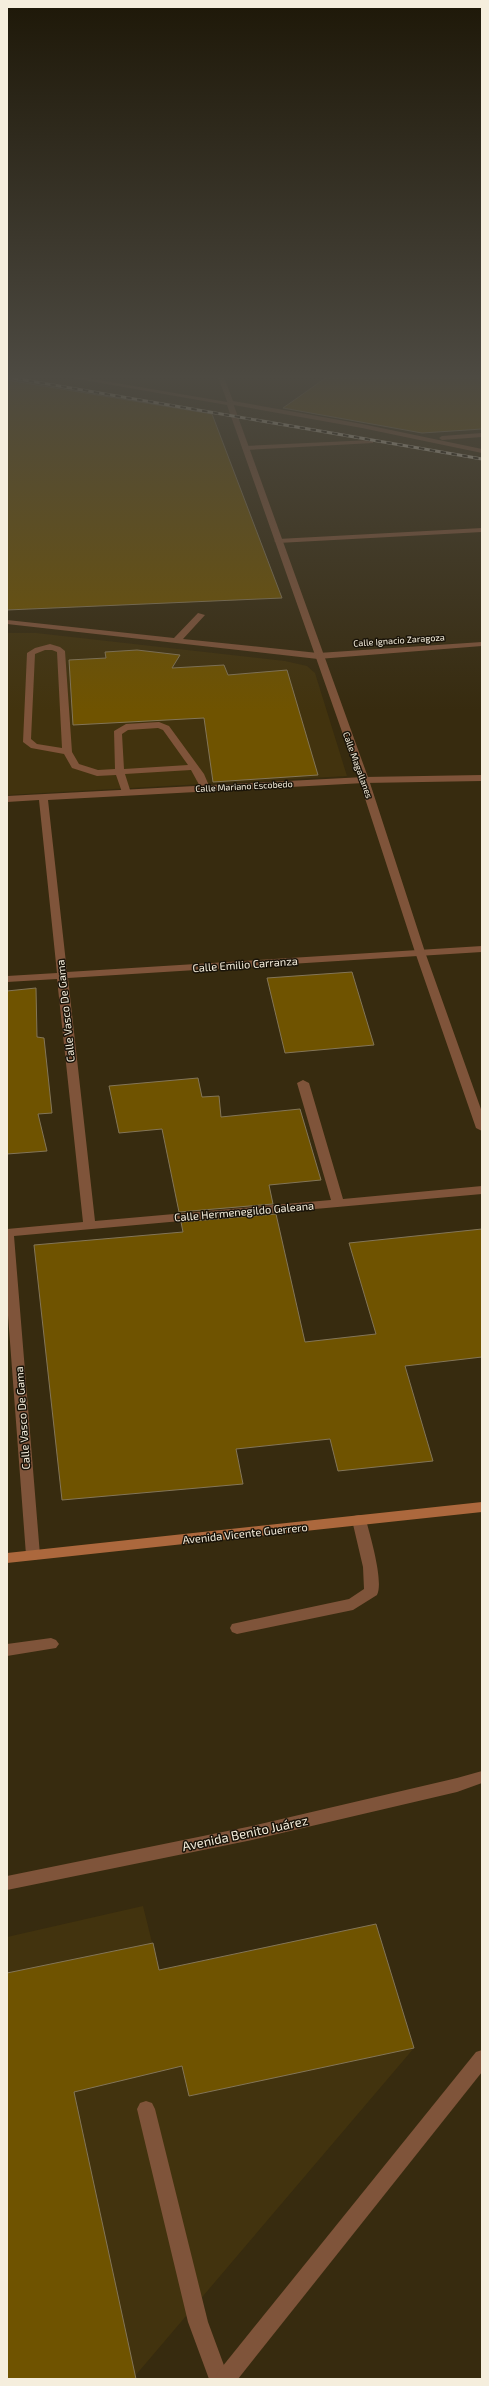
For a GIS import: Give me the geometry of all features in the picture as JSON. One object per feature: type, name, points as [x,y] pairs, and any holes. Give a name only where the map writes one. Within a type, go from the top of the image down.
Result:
[{"type":"main road","name":"Avenida Vicente Guerrero","points":[[7,1558],[482,1507]]},
{"type":"street","name":"Calle Magallanes","points":[[260,488],[318,656],[364,780],[420,952],[482,1128]]},
{"type":"street","points":[[278,541],[482,530]]},
{"type":"street","points":[[176,641],[201,616]]},
{"type":"street","name":"Calle Ignacio Zaragoza","points":[[7,622],[318,656],[482,644]]},
{"type":"street","points":[[67,752],[34,746],[26,740],[31,653],[42,648],[53,647],[61,651],[67,752],[72,762],[79,769],[97,773],[193,767]]},
{"type":"street","points":[[126,792],[120,772],[117,733],[126,727],[159,726],[166,728],[199,774],[205,788]]},
{"type":"street","name":"Calle Mariano Escobedo","points":[[7,799],[364,780],[482,778]]},
{"type":"street","name":"Calle Vasco De Gama","points":[[43,797],[89,1226]]},
{"type":"street","name":"Calle Emilio Carranza","points":[[7,979],[482,949]]},
{"type":"street","points":[[303,1083],[338,1202]]},
{"type":"street","name":"Calle Hermenegildo Galeana","points":[[7,1233],[482,1190]]},
{"type":"street","name":"Calle Vasco De Gama","points":[[7,1233],[33,1555]]},
{"type":"street","points":[[237,1628],[353,1604],[372,1592],[370,1567],[359,1520]]},
{"type":"street","points":[[7,1650],[51,1644]]},
{"type":"street","name":"Avenida Benito Juárez","points":[[7,1883],[252,1833],[457,1785],[482,1777]]},
{"type":"street","points":[[225,2379],[482,2058]]},
{"type":"street","points":[[146,2109],[198,2322],[219,2379]]},
{"type":"shaded area","points":[[7,633],[36,633],[285,661],[307,666],[315,673],[347,776],[7,795]]},
{"type":"shaded area","points":[[143,1906],[190,2096],[414,2048],[135,2376],[7,2379],[7,1937]]},
{"type":"building","points":[[7,488],[240,488],[282,598],[7,610]]},
{"type":"building","points":[[137,650],[180,655],[172,668],[224,665],[228,675],[287,670],[318,775],[213,782],[204,718],[73,725],[69,660],[106,658],[105,652]]},
{"type":"building","points":[[352,972],[374,1045],[285,1053],[267,978]]},
{"type":"building","points":[[36,988],[37,1037],[44,1038],[52,1113],[38,1114],[47,1151],[7,1154],[7,991]]},
{"type":"building","points":[[198,1078],[202,1097],[219,1096],[221,1117],[300,1109],[321,1180],[269,1185],[273,1204],[179,1212],[162,1129],[119,1133],[109,1086]]},
{"type":"building","points":[[276,1214],[305,1342],[376,1334],[349,1243],[482,1229],[482,1357],[405,1366],[433,1461],[338,1471],[330,1439],[236,1449],[243,1484],[62,1500],[34,1245],[183,1232],[181,1222]]},
{"type":"building","points":[[376,1924],[414,2048],[189,2096],[182,2066],[74,2092],[136,2379],[7,2379],[7,1973],[153,1943],[159,1970]]}]
